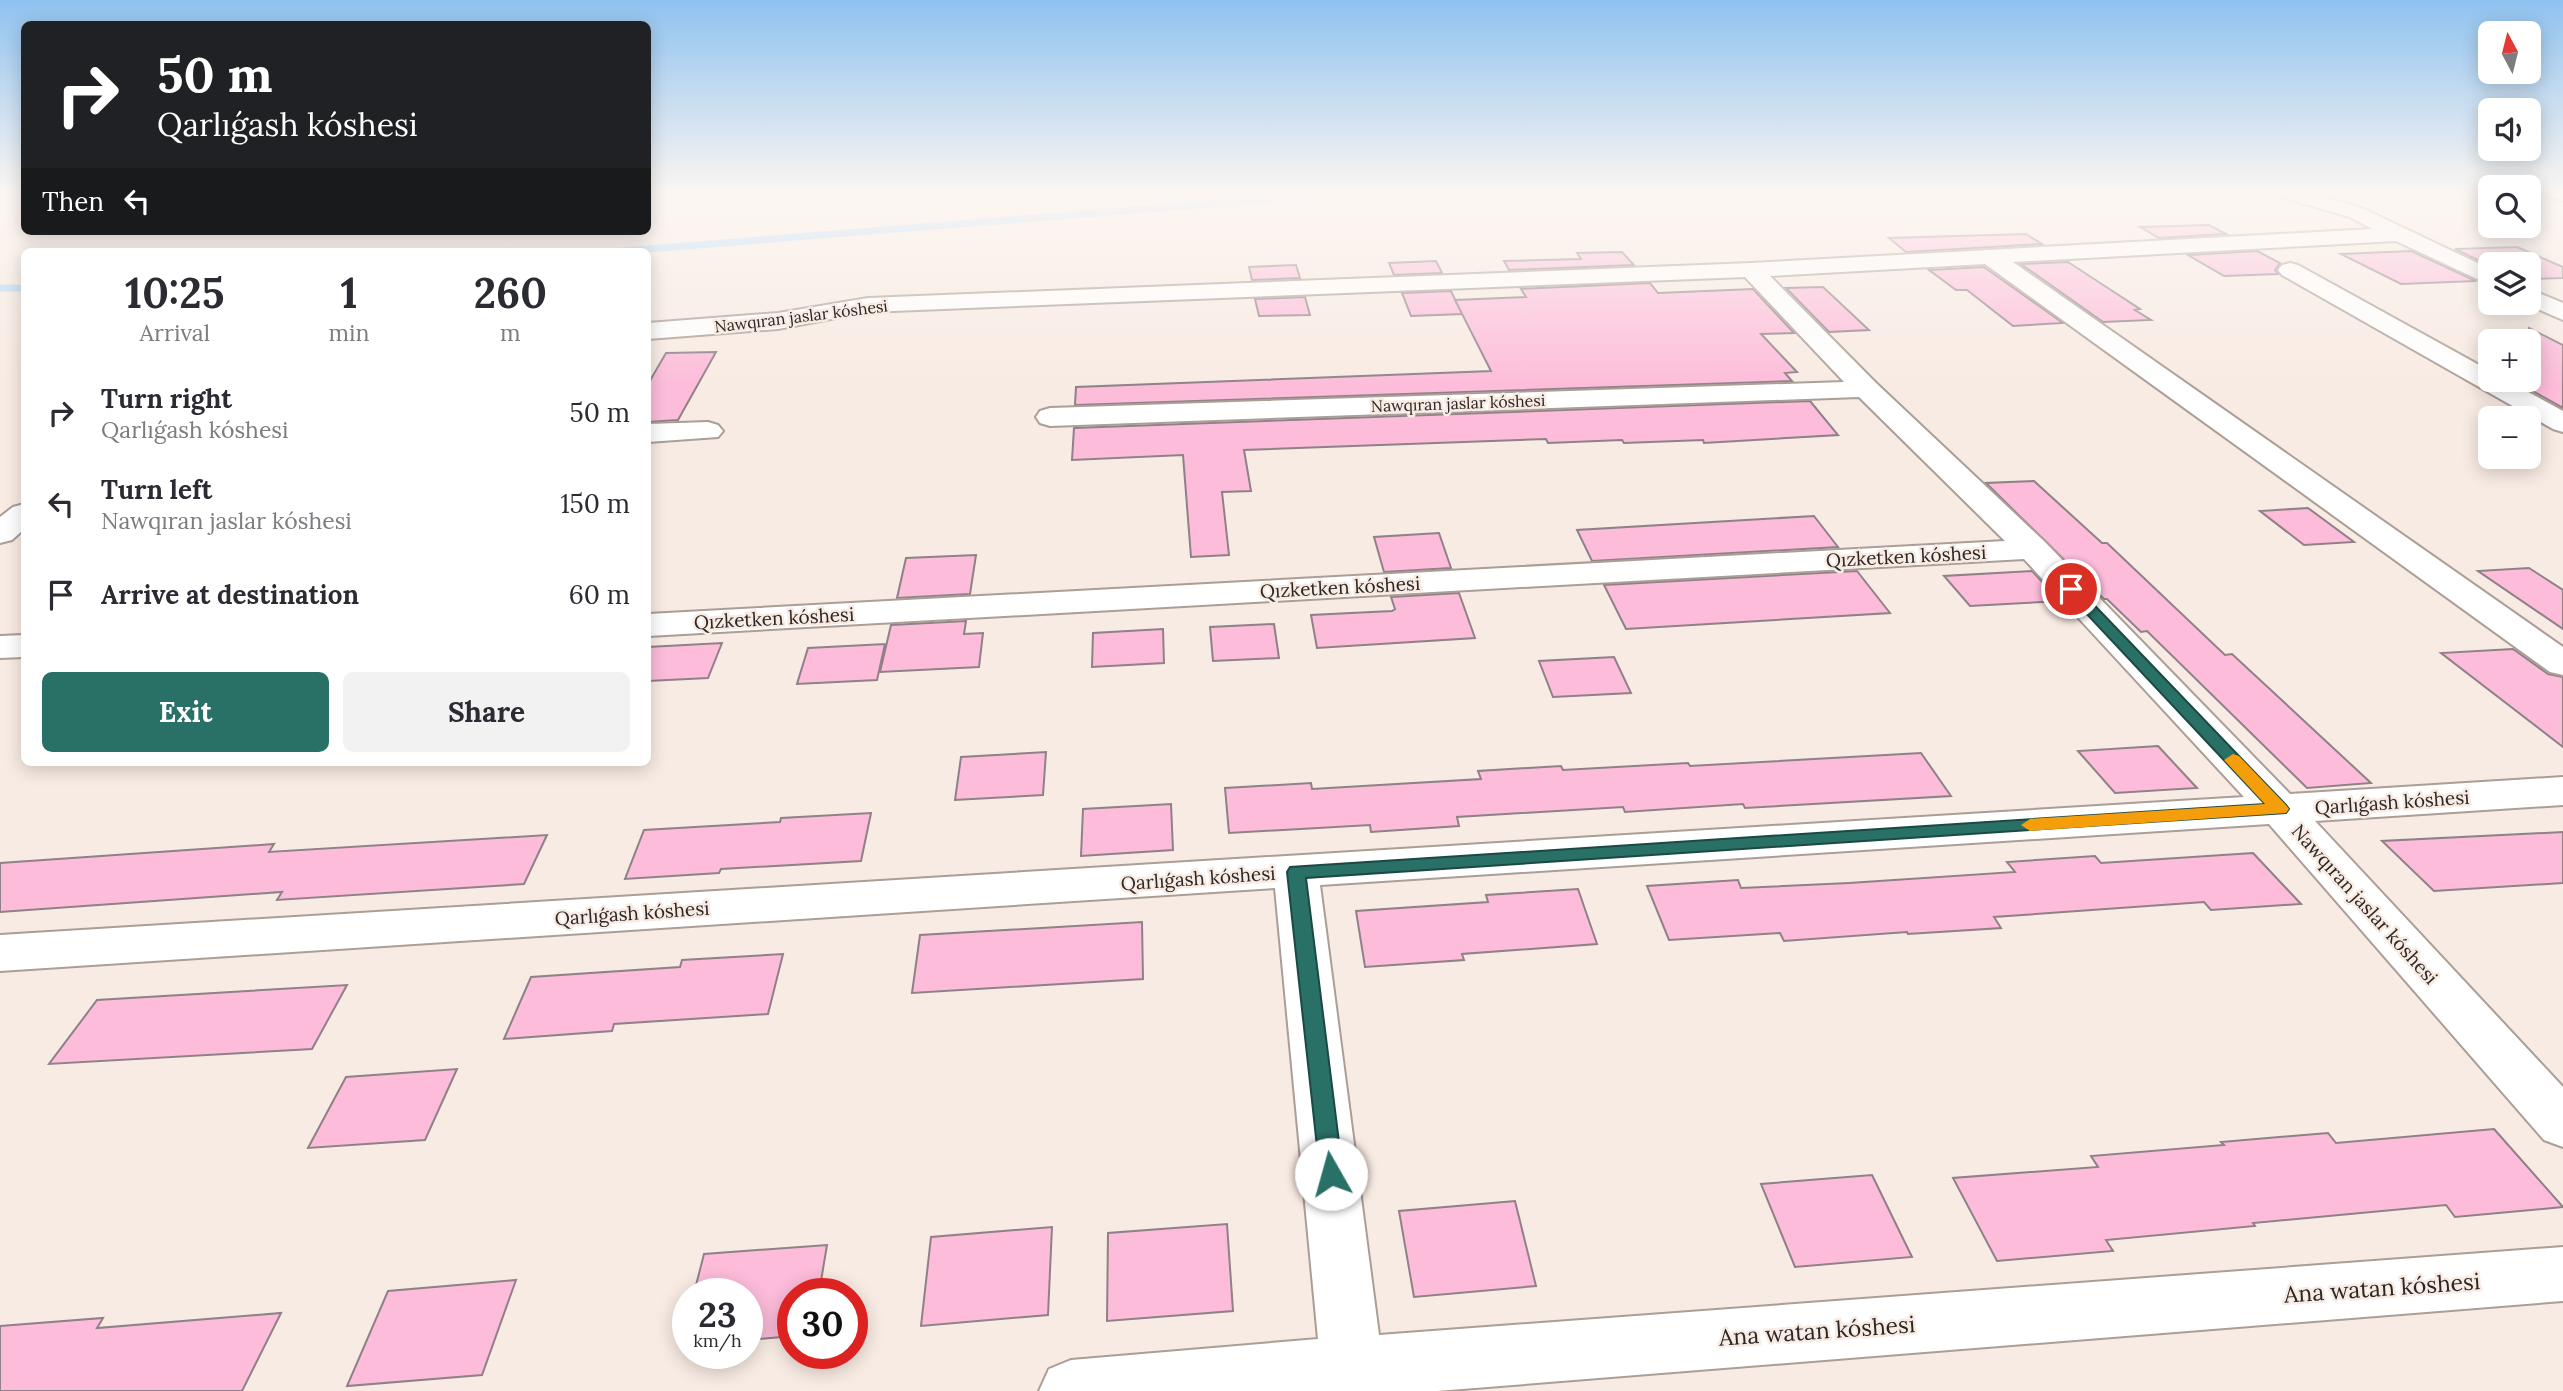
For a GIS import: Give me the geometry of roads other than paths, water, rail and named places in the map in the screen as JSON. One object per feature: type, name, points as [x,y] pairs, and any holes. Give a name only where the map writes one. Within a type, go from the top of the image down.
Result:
[{"type":"street","name":"Nawqıran jaslar kóshesi","points":[[651,331],[778,321],[869,305],[1751,270],[1958,257]]},
{"type":"street","points":[[1991,257],[2563,664]]},
{"type":"street","points":[[2446,257],[2478,272]]},
{"type":"street","name":"Nawqıran jaslar kóshesi","points":[[1751,270],[1866,390],[2033,550],[2280,809],[2563,1125]]},
{"type":"street","points":[[2290,270],[2563,423]]},
{"type":"street","points":[[2546,293],[2563,313]]},
{"type":"street","name":"Nawqıran jaslar kóshesi","points":[[1050,418],[1866,390]]},
{"type":"street","points":[[651,433],[708,430]]},
{"type":"street","points":[[0,533],[21,516]]},
{"type":"street","name":"Qızketken kóshesi","points":[[651,625],[2033,550]]},
{"type":"street","points":[[0,647],[21,646]]},
{"type":"street","name":"Qarlıǵash kóshesi","points":[[0,953],[2563,791]]},
{"type":"street","points":[[1296,872],[1354,1379]]},
{"type":"street","name":"Ana watan kóshesi","points":[[1071,1391],[1354,1379],[2563,1274]]},
{"type":"waterway","points":[[0,288],[21,288]]}]
